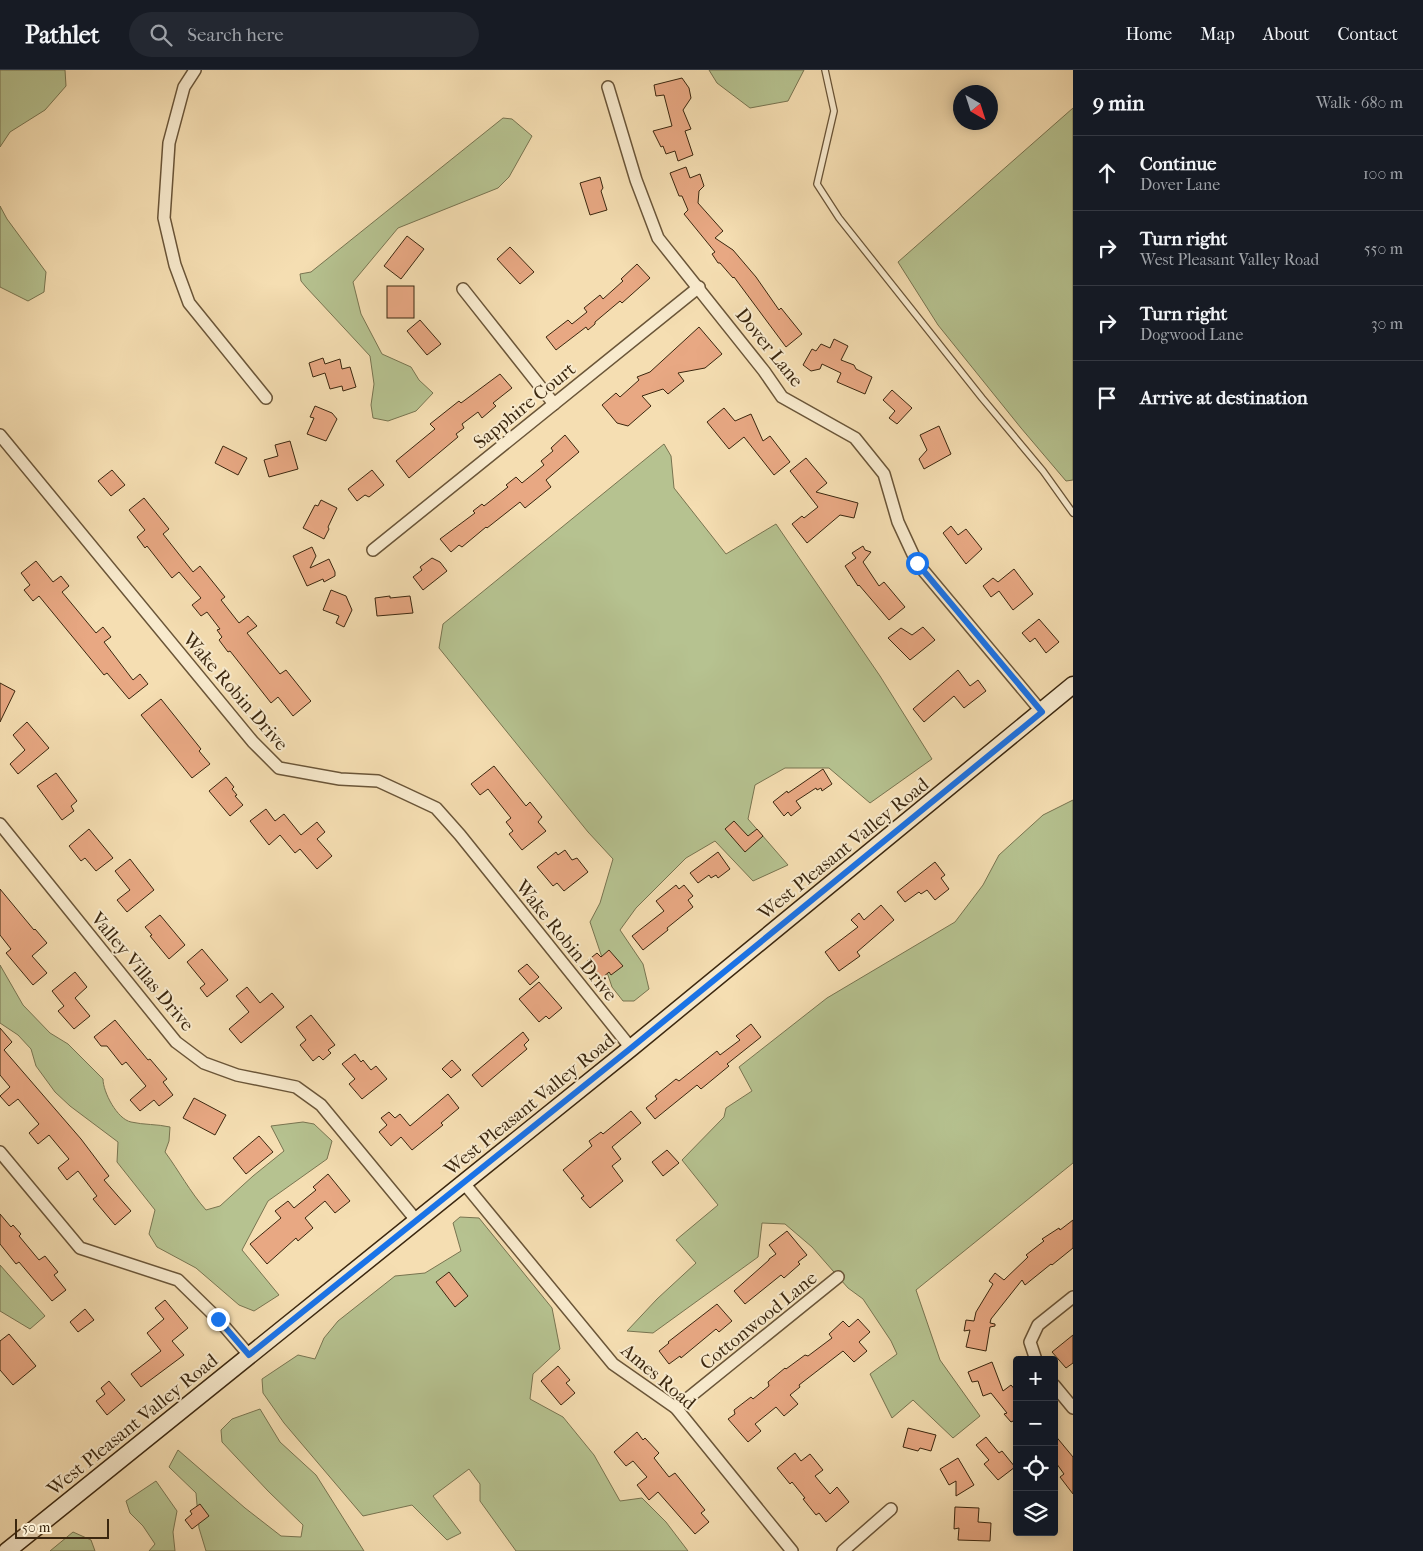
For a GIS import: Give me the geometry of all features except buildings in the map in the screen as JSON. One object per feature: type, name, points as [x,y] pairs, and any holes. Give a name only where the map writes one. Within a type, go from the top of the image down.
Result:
[{"type":"main road","name":"West Pleasant Valley Road","points":[[7,1551],[631,1048],[1073,685]]},
{"type":"street","points":[[195,70],[184,87],[169,143],[164,218],[174,265],[188,303],[266,398]]},
{"type":"street","name":"Dover Lane","points":[[608,87],[636,180],[658,238],[699,287],[782,397],[855,438],[884,474],[898,522],[917,563],[1042,712]]},
{"type":"street","name":"Sapphire Court","points":[[373,550],[699,287]]},
{"type":"street","points":[[463,289],[554,404]]},
{"type":"street","name":"Wake Robin Drive","points":[[0,435],[253,742],[279,768],[340,779],[378,781],[436,808],[631,1048]]},
{"type":"street","name":"Valley Villas Drive","points":[[0,824],[176,1042],[204,1063],[237,1075],[296,1088],[321,1105],[416,1220]]},
{"type":"street","points":[[0,1152],[80,1248],[178,1280],[218,1319],[249,1355]]},
{"type":"street","name":"Ames Road","points":[[464,1182],[613,1364],[676,1408],[792,1551]]},
{"type":"street","name":"Cottonwood Lane","points":[[676,1408],[838,1278]]},
{"type":"street","points":[[1035,1356],[1030,1342],[1038,1325],[1073,1297]]},
{"type":"street","points":[[1058,1390],[1073,1408]]},
{"type":"street","points":[[842,1551],[891,1509]]},
{"type":"lane","points":[[825,70],[834,111],[817,184],[839,218],[982,398],[1043,471],[1073,513]]},
{"type":"green space","points":[[0,70],[65,70],[66,86],[45,110],[10,132],[0,147]]},
{"type":"green space","points":[[709,70],[804,70],[788,101],[750,108],[717,83]]},
{"type":"green space","points":[[1073,108],[1073,480],[1066,481],[938,325],[898,262]]},
{"type":"green space","points":[[503,118],[512,119],[532,136],[509,177],[498,188],[398,228],[353,282],[361,314],[382,354],[411,367],[419,380],[433,393],[416,411],[388,421],[373,418],[371,405],[374,384],[370,356],[306,287],[301,281],[300,274],[311,272]]},
{"type":"green space","points":[[0,206],[7,219],[46,272],[44,292],[28,301],[0,287]]},
{"type":"green space","points":[[664,444],[671,456],[674,488],[726,554],[776,524],[880,676],[932,759],[870,803],[829,768],[785,768],[755,785],[748,819],[788,865],[753,881],[715,841],[686,858],[636,908],[620,930],[643,964],[649,989],[634,1001],[623,1001],[612,987],[590,922],[600,903],[613,859],[588,832],[439,648],[443,624]]},
{"type":"green space","points":[[1073,800],[1073,1163],[916,1290],[940,1360],[980,1416],[953,1438],[913,1400],[892,1418],[870,1374],[897,1354],[891,1341],[863,1299],[848,1288],[812,1247],[785,1224],[762,1223],[758,1257],[653,1333],[627,1331],[657,1299],[696,1263],[676,1240],[718,1205],[682,1160],[724,1117],[726,1108],[752,1091],[739,1067],[827,998],[955,922],[983,885],[999,855],[1043,815]]},
{"type":"green space","points":[[0,965],[23,1005],[50,1033],[68,1044],[103,1079],[108,1098],[121,1116],[131,1122],[170,1127],[169,1141],[165,1152],[206,1210],[220,1206],[284,1151],[271,1126],[303,1122],[314,1124],[332,1141],[327,1159],[268,1201],[242,1250],[279,1295],[254,1311],[239,1305],[196,1268],[157,1247],[149,1234],[155,1210],[117,1162],[118,1142],[70,1106],[55,1092],[36,1066],[31,1049],[18,1035],[0,1023]]},
{"type":"green space","points":[[460,1217],[479,1218],[552,1308],[560,1349],[533,1374],[530,1399],[563,1417],[594,1455],[620,1501],[642,1498],[666,1522],[688,1551],[516,1551],[480,1501],[480,1484],[469,1469],[433,1496],[461,1533],[447,1540],[412,1505],[363,1516],[284,1423],[263,1393],[262,1379],[298,1355],[315,1359],[324,1338],[338,1321],[395,1276],[425,1273],[461,1251],[453,1223]]},
{"type":"green space","points":[[0,1265],[45,1316],[30,1329],[0,1311]]},
{"type":"green space","points":[[260,1409],[280,1442],[316,1475],[364,1551],[206,1551],[199,1528],[196,1493],[169,1467],[178,1450],[245,1508],[281,1536],[301,1537],[303,1525],[222,1442],[221,1430],[232,1419]]},
{"type":"green space","points":[[156,1481],[177,1511],[173,1532],[175,1551],[149,1551],[155,1544],[143,1526],[130,1513],[126,1501]]},
{"type":"green space","points":[[73,1532],[91,1540],[95,1551],[50,1551]]},
{"type":"route","points":[[218,1319],[249,1355],[631,1048],[1042,712],[917,563]]}]
